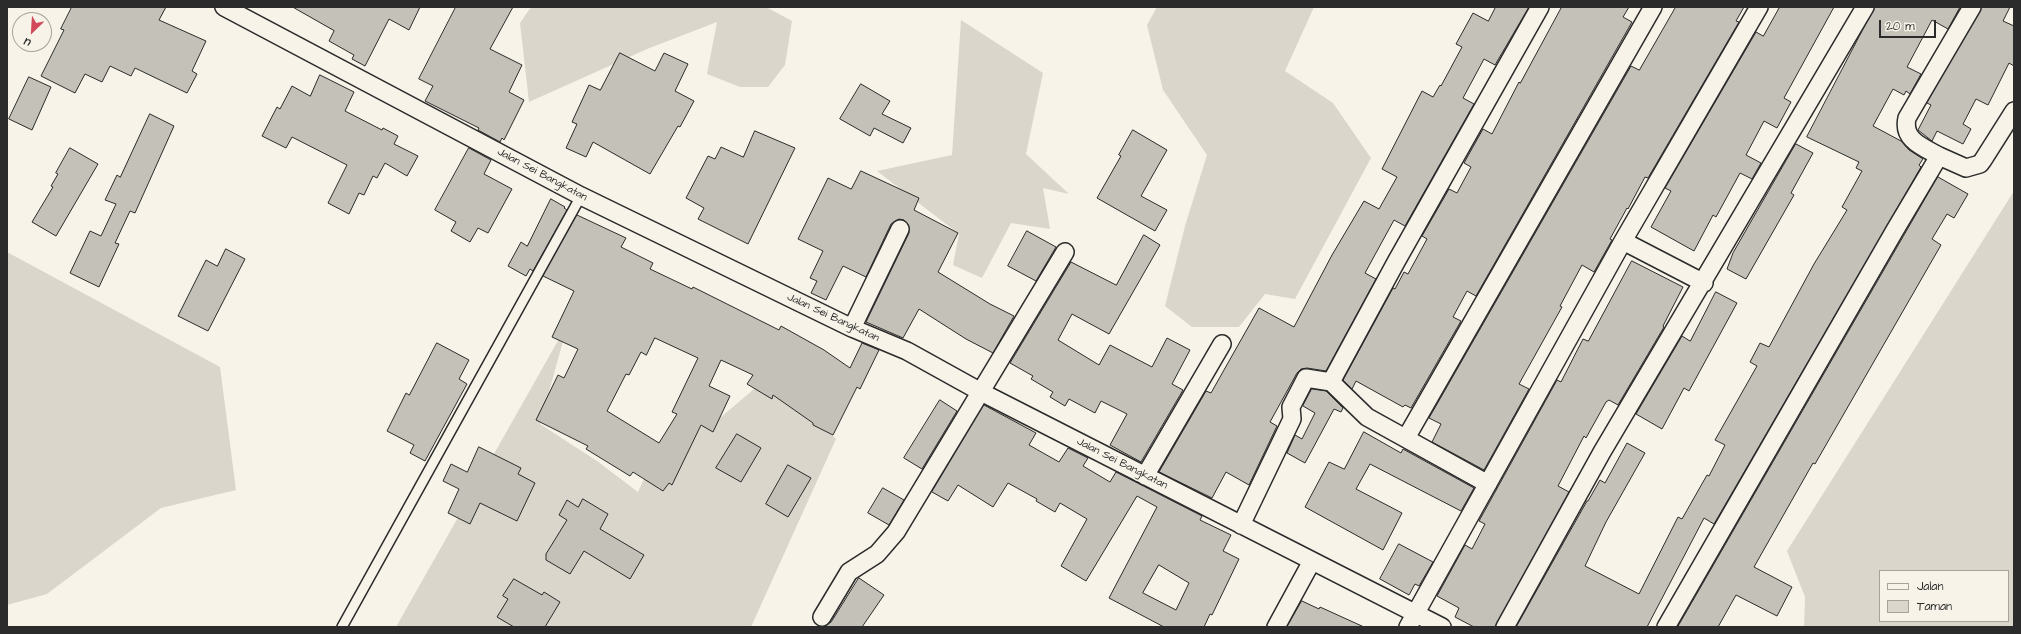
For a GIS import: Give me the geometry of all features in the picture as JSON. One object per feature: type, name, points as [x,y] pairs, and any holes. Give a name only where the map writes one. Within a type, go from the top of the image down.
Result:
[{"type":"street","name":"Jalan Sei Bangkatan","points":[[224,7],[581,196],[852,328],[907,351],[981,392],[1312,561],[1411,620],[1442,627]]},
{"type":"street","points":[[1331,382],[1396,262],[1540,7]]},
{"type":"street","points":[[1406,438],[1653,7]]},
{"type":"street","points":[[1411,620],[1623,241],[1759,7]]},
{"type":"street","points":[[1505,627],[1602,452],[1704,283],[1865,7]]},
{"type":"street","points":[[1972,7],[1907,118],[1905,126],[1906,133],[1911,138],[1939,156],[1966,168],[1980,164],[1988,155],[2014,111]]},
{"type":"street","points":[[1666,627],[1887,243],[1939,156]]},
{"type":"street","points":[[852,328],[900,229]]},
{"type":"street","points":[[1623,241],[1704,283]]},
{"type":"street","points":[[822,617],[849,572],[877,554],[896,532],[1065,252]]},
{"type":"street","points":[[1145,476],[1222,344]]},
{"type":"street","points":[[1241,525],[1292,419],[1291,407],[1306,378],[1331,382],[1367,417],[1488,484]]},
{"type":"street","points":[[1276,627],[1312,561]]},
{"type":"lane","points":[[342,627],[581,196]]},
{"type":"green space","points":[[531,7],[766,7],[792,21],[785,65],[768,87],[740,87],[707,74],[717,22],[647,49],[529,102],[520,23]]},
{"type":"green space","points":[[1157,7],[1314,7],[1285,71],[1333,103],[1371,158],[1295,299],[1265,294],[1239,327],[1192,327],[1165,306],[1185,226],[1207,155],[1163,90],[1147,25]]},
{"type":"green space","points":[[961,20],[1043,73],[1026,154],[1069,194],[1043,188],[1050,229],[1011,223],[982,278],[953,265],[959,234],[877,171],[952,155]]},
{"type":"green space","points":[[2014,191],[2014,627],[1804,627],[1805,597],[1787,551]]},
{"type":"green space","points":[[7,252],[220,367],[236,490],[161,508],[47,594],[7,605]]},
{"type":"green space","points":[[568,323],[540,424],[597,461],[638,492],[664,436],[714,423],[760,384],[800,402],[836,439],[751,627],[396,627]]},
{"type":"building","points":[[72,7],[166,7],[159,20],[206,41],[192,71],[197,74],[187,93],[135,68],[131,76],[110,66],[102,82],[85,74],[75,93],[41,76],[64,30],[61,29]]},
{"type":"building","points":[[293,7],[420,7],[409,30],[389,19],[365,66],[352,59],[354,55],[329,41],[334,31]]},
{"type":"building","points":[[456,7],[513,7],[490,49],[522,65],[509,92],[524,100],[504,140],[502,138],[500,142],[478,130],[479,128],[425,101],[433,86],[419,79]]},
{"type":"building","points":[[1496,7],[1529,7],[1495,65],[1484,59],[1463,98],[1474,104],[1405,226],[1394,220],[1365,273],[1376,279],[1326,371],[1307,368],[1301,369],[1297,373],[1270,422],[1277,426],[1249,485],[1226,472],[1212,498],[1159,472],[1206,391],[1211,393],[1259,308],[1294,327],[1332,255],[1364,201],[1379,209],[1397,177],[1382,169],[1422,91],[1433,97],[1440,85],[1441,86],[1462,47],[1456,44],[1473,13],[1488,21]]},
{"type":"building","points":[[1562,7],[1629,7],[1623,17],[1632,22],[1476,296],[1467,291],[1453,317],[1461,321],[1411,408],[1405,405],[1403,407],[1356,381],[1352,389],[1343,380],[1393,288],[1395,289],[1404,272],[1408,274],[1427,239],[1422,236],[1449,189],[1457,193],[1471,167],[1464,163],[1483,129],[1492,134],[1519,82],[1520,83]]},
{"type":"building","points":[[1676,7],[1744,7],[1736,21],[1739,22],[1648,178],[1645,177],[1628,209],[1627,208],[1610,239],[1612,240],[1594,272],[1582,265],[1560,306],[1562,307],[1519,384],[1529,389],[1484,470],[1432,442],[1441,424],[1429,418],[1631,66],[1639,70]]},
{"type":"building","points":[[1780,7],[1834,7],[1784,98],[1791,102],[1777,128],[1764,121],[1746,155],[1761,163],[1752,179],[1740,173],[1716,217],[1713,215],[1694,251],[1651,227],[1671,191],[1665,188],[1756,32],[1763,36]]},
{"type":"building","points":[[1875,7],[1960,7],[1948,29],[1932,20],[1907,67],[1921,74],[1910,94],[1906,91],[1904,95],[1893,89],[1873,126],[1901,141],[1909,150],[1923,159],[1919,165],[1921,167],[1714,524],[1704,518],[1647,627],[1516,627],[1587,501],[1600,480],[1605,483],[1627,443],[1645,453],[1606,522],[1585,566],[1639,594],[1678,517],[1682,519],[1707,475],[1709,476],[1725,445],[1715,440],[1757,366],[1750,362],[1760,343],[1769,347],[1814,264],[1847,210],[1842,207],[1862,171],[1856,168],[1859,162],[1807,137]]},
{"type":"building","points":[[1982,7],[2010,7],[2003,21],[2014,26],[2014,66],[2009,63],[1988,105],[1976,99],[1963,124],[1971,129],[1963,144],[1937,131],[1932,141],[1918,130],[1931,105],[1927,103]]},
{"type":"building","points":[[620,53],[655,71],[664,53],[688,64],[675,91],[694,101],[680,127],[678,126],[650,174],[593,142],[586,157],[566,148],[577,124],[572,122],[589,85],[600,90]]},
{"type":"building","points":[[320,75],[354,92],[345,111],[382,130],[383,128],[398,136],[394,144],[418,156],[407,176],[385,163],[377,178],[373,176],[364,195],[359,193],[349,214],[328,203],[347,165],[292,137],[286,148],[262,136],[277,107],[280,109],[292,86],[310,96]]},
{"type":"building","points":[[29,77],[51,87],[32,130],[9,119]]},
{"type":"building","points":[[861,84],[890,101],[882,114],[911,128],[903,143],[874,128],[870,136],[840,119]]},
{"type":"building","points":[[150,114],[174,126],[135,213],[130,211],[115,243],[119,244],[99,287],[70,273],[90,231],[101,236],[116,204],[105,200],[117,175],[120,177]]},
{"type":"building","points":[[1133,130],[1167,150],[1141,196],[1167,210],[1155,231],[1097,198],[1121,156],[1119,155]]},
{"type":"building","points":[[755,131],[795,148],[748,244],[698,219],[704,208],[686,198],[708,156],[715,159],[721,147],[743,157]]},
{"type":"building","points":[[1796,144],[1813,153],[1791,193],[1794,195],[1746,279],[1727,269],[1733,253]]},
{"type":"building","points":[[70,148],[98,164],[56,236],[32,222],[53,187],[51,186],[58,174],[56,173]]},
{"type":"building","points":[[469,148],[491,160],[484,174],[512,189],[488,233],[478,228],[470,242],[451,231],[456,222],[435,210]]},
{"type":"building","points":[[861,171],[919,198],[914,210],[958,233],[938,272],[990,304],[1014,316],[993,353],[966,339],[919,309],[903,338],[866,322],[909,233],[908,224],[904,220],[899,219],[891,224],[866,277],[843,266],[826,300],[811,293],[817,281],[810,278],[823,251],[798,239],[828,178],[851,189]]},
{"type":"building","points":[[1938,177],[1968,194],[1954,218],[1947,214],[1932,239],[1941,245],[1815,464],[1813,463],[1754,567],[1792,587],[1777,616],[1736,595],[1718,627],[1678,627]]},
{"type":"building","points":[[551,199],[565,207],[564,208],[567,210],[533,271],[530,269],[526,276],[508,266],[521,242],[527,246]]},
{"type":"building","points":[[577,215],[626,238],[621,247],[653,263],[650,269],[692,289],[693,287],[779,330],[781,326],[824,350],[850,368],[862,343],[879,350],[860,389],[857,387],[833,435],[813,425],[813,423],[773,395],[772,399],[747,384],[753,375],[721,360],[709,386],[730,396],[713,432],[701,425],[672,485],[669,483],[663,491],[633,472],[630,476],[586,449],[588,446],[536,420],[558,375],[564,378],[578,349],[552,337],[574,291],[543,276]],"holes":[[[655,338],[698,358],[672,412],[677,414],[659,443],[607,411],[626,374],[629,375],[641,352],[646,355]]]},
{"type":"building","points":[[1027,231],[1056,247],[1036,281],[1008,266]]},
{"type":"building","points":[[1144,235],[1160,245],[1109,334],[1072,314],[1058,340],[1099,365],[1110,345],[1152,367],[1167,338],[1190,350],[1172,384],[1183,390],[1141,462],[1110,445],[1127,414],[1101,401],[1095,413],[1069,399],[1065,406],[1050,397],[1053,392],[1031,379],[1033,376],[1010,363],[1071,262],[1116,285]]},
{"type":"building","points":[[226,249],[245,259],[208,331],[178,316],[206,260],[217,266]]},
{"type":"building","points":[[1632,261],[1683,287],[1663,326],[1664,327],[1618,405],[1609,400],[1606,402],[1586,438],[1584,436],[1558,486],[1569,492],[1495,627],[1474,627],[1455,617],[1459,608],[1437,596],[1465,545],[1472,549],[1485,524],[1479,521],[1557,380],[1561,382],[1583,339],[1588,341]]},
{"type":"building","points":[[1716,292],[1737,303],[1689,391],[1684,388],[1662,429],[1636,414],[1682,336],[1690,341]]},
{"type":"building","points":[[437,343],[469,360],[459,379],[467,384],[425,461],[410,453],[414,445],[387,431],[406,393],[409,395]]},
{"type":"building","points":[[1312,389],[1326,391],[1343,408],[1341,412],[1334,409],[1305,463],[1287,453],[1295,435],[1302,439],[1315,413],[1303,406]]},
{"type":"building","points":[[940,400],[957,411],[922,469],[904,458]]},
{"type":"building","points":[[984,405],[1036,433],[1029,445],[1059,462],[1068,448],[1088,458],[1083,466],[1110,482],[1116,472],[1202,516],[1200,520],[1231,535],[1223,551],[1239,559],[1212,615],[1210,614],[1204,627],[1164,627],[1109,598],[1157,507],[1137,496],[1086,581],[1061,566],[1087,519],[1060,503],[1055,512],[1036,501],[1037,499],[1008,483],[993,507],[958,485],[948,501],[932,492]],"holes":[[[1159,565],[1189,583],[1176,610],[1143,593]]]},
{"type":"building","points":[[1364,432],[1401,453],[1403,449],[1474,488],[1461,511],[1370,464],[1356,489],[1402,513],[1383,550],[1305,507],[1329,462],[1344,469]]},
{"type":"building","points":[[737,434],[761,448],[741,482],[716,468]]},
{"type":"building","points":[[479,447],[521,468],[518,474],[535,483],[517,521],[480,503],[470,524],[448,513],[459,489],[443,481],[451,464],[467,472]]},
{"type":"building","points":[[788,465],[811,478],[788,517],[766,504]]},
{"type":"building","points":[[883,488],[904,500],[889,525],[868,513]]},
{"type":"building","points":[[583,499],[608,514],[600,529],[644,555],[630,579],[584,551],[570,574],[546,560],[546,554],[567,520],[559,515],[567,500],[578,507]]},
{"type":"building","points":[[1399,544],[1433,562],[1419,586],[1415,584],[1409,595],[1380,579]]},
{"type":"building","points":[[859,578],[884,595],[862,627],[823,627],[831,622]]},
{"type":"building","points":[[514,579],[542,595],[544,592],[560,602],[545,627],[514,627],[497,617],[508,599],[503,596]]},
{"type":"building","points":[[1302,601],[1319,609],[1320,607],[1364,627],[1287,627]]}]
